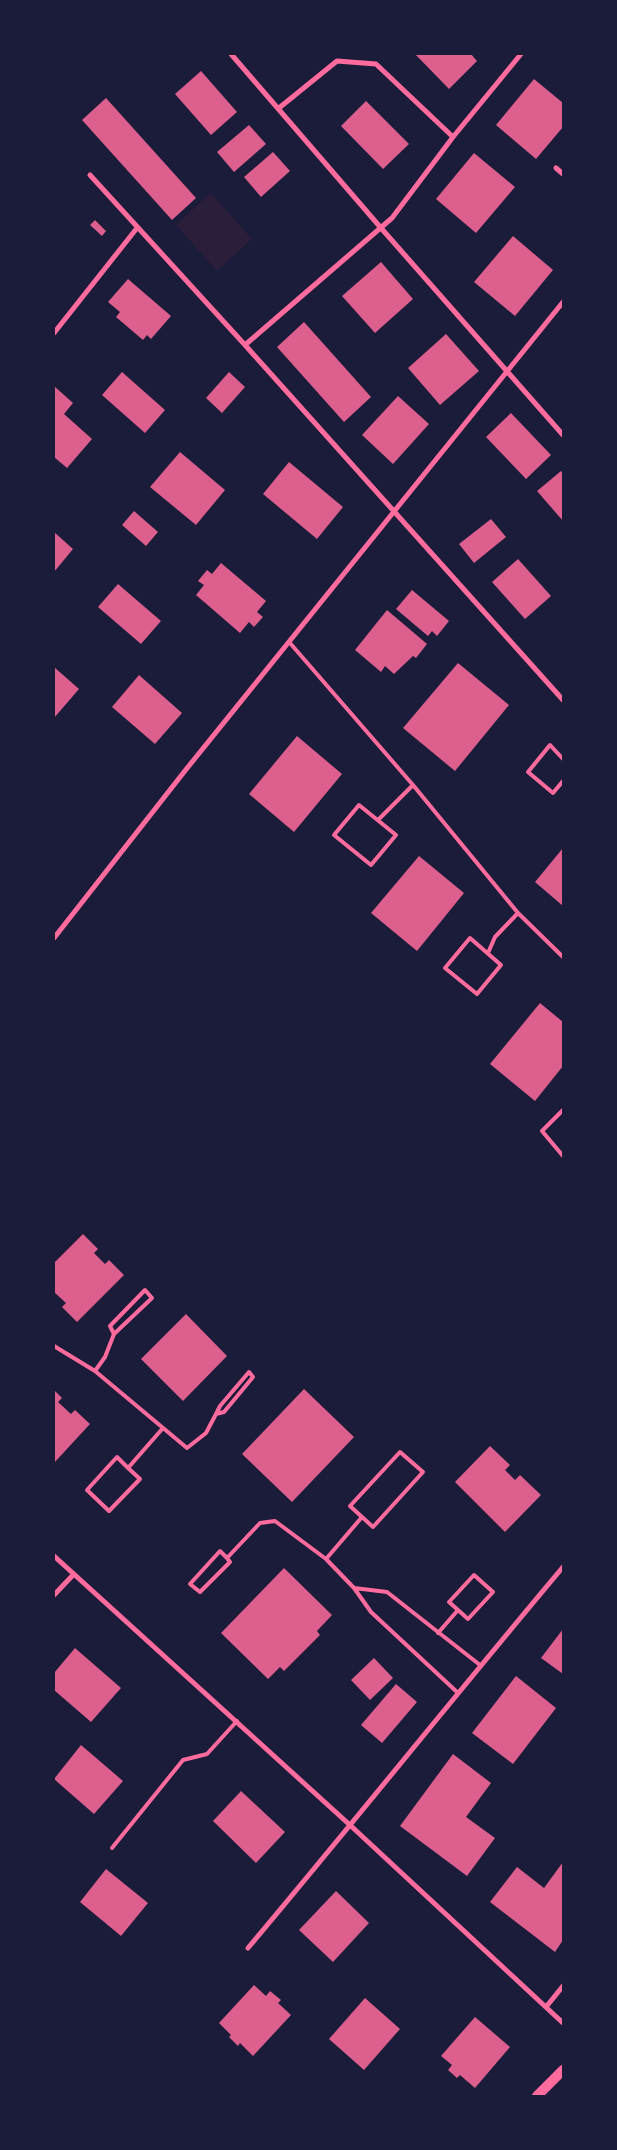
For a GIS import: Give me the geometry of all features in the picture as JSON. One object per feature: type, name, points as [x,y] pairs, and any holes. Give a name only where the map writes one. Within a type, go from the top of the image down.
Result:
[{"type":"main road","points":[[538,2096],[563,2070]]},
{"type":"street","points":[[231,54],[563,435]]},
{"type":"street","points":[[245,345],[392,218],[453,137],[521,54]]},
{"type":"street","points":[[279,108],[337,61],[376,64],[453,137]]},
{"type":"street","points":[[556,168],[563,174]]},
{"type":"street","points":[[90,175],[396,512],[563,700]]},
{"type":"street","points":[[54,332],[137,228]]},
{"type":"street","points":[[54,938],[563,302]]},
{"type":"street","points":[[54,1556],[237,1721],[563,2023]]},
{"type":"street","points":[[248,1948],[351,1826],[457,1692],[563,1567]]},
{"type":"street","points":[[54,1595],[74,1574]]},
{"type":"street","points":[[546,2007],[563,1986]]},
{"type":"lane","points":[[290,643],[413,785],[518,912],[563,958]]},
{"type":"lane","points":[[563,759],[550,745],[528,772],[553,793],[563,781]]},
{"type":"lane","points":[[378,820],[413,785]]},
{"type":"lane","points":[[360,804],[378,820],[396,835],[371,865],[334,835],[360,804]]},
{"type":"lane","points":[[488,953],[495,937],[518,912]]},
{"type":"lane","points":[[470,938],[488,953],[501,965],[477,994],[445,968],[470,938]]},
{"type":"lane","points":[[563,1110],[542,1131],[563,1156]]},
{"type":"lane","points":[[95,1371],[105,1357],[114,1334],[152,1298],[145,1290],[110,1326],[114,1334]]},
{"type":"lane","points":[[54,1346],[95,1371],[187,1448],[206,1433],[220,1406],[249,1372],[253,1377],[224,1412],[216,1414]]},
{"type":"lane","points":[[128,1468],[163,1428]]},
{"type":"lane","points":[[400,1452],[423,1472],[373,1527],[362,1517],[350,1506],[400,1452]]},
{"type":"lane","points":[[117,1457],[128,1468],[140,1479],[109,1511],[87,1490],[117,1457]]},
{"type":"lane","points":[[326,1559],[362,1517]]},
{"type":"lane","points":[[227,1558],[260,1523],[275,1521],[326,1559],[354,1588],[371,1612],[457,1692]]},
{"type":"lane","points":[[220,1551],[227,1558],[230,1562],[200,1592],[190,1584],[220,1551]]},
{"type":"lane","points":[[474,1575],[492,1592],[468,1619],[458,1610],[449,1602],[474,1575]]},
{"type":"lane","points":[[354,1588],[387,1592],[480,1666]]},
{"type":"lane","points":[[438,1633],[458,1610]]},
{"type":"lane","points":[[112,1848],[184,1760],[207,1754],[237,1721]]},
{"type":"shaded area","points":[[211,193],[252,239],[217,271],[176,225]]},
{"type":"building","points":[[415,54],[471,54],[477,61],[449,89]]},
{"type":"building","points":[[201,71],[237,112],[211,135],[175,94]]},
{"type":"building","points":[[534,79],[563,103],[563,127],[536,159],[496,125]]},
{"type":"building","points":[[106,98],[196,198],[172,220],[82,120]]},
{"type":"building","points":[[366,101],[409,144],[383,169],[341,126]]},
{"type":"building","points":[[249,125],[266,144],[234,172],[217,152]]},
{"type":"building","points":[[273,152],[290,171],[261,197],[244,177]]},
{"type":"building","points":[[474,153],[515,187],[476,233],[436,199]]},
{"type":"building","points":[[95,220],[106,231],[102,236],[90,225]]},
{"type":"building","points":[[513,236],[553,270],[515,316],[474,282]]},
{"type":"building","points":[[381,262],[413,299],[375,333],[342,296]]},
{"type":"building","points":[[128,279],[171,316],[151,339],[147,335],[143,340],[116,317],[120,312],[108,302]]},
{"type":"building","points":[[304,322],[371,397],[344,422],[277,347]]},
{"type":"building","points":[[446,334],[479,371],[440,405],[408,368]]},
{"type":"building","points":[[122,372],[165,410],[145,433],[102,395]]},
{"type":"building","points":[[229,372],[245,387],[222,413],[206,398]]},
{"type":"building","points":[[54,386],[73,403],[64,414],[92,439],[67,468],[54,457]]},
{"type":"building","points":[[398,396],[429,424],[393,464],[362,435]]},
{"type":"building","points":[[511,413],[551,455],[526,479],[486,437]]},
{"type":"building","points":[[180,452],[225,490],[196,525],[150,487]]},
{"type":"building","points":[[289,462],[343,507],[317,539],[263,494]]},
{"type":"building","points":[[561,471],[563,474],[563,521],[537,491]]},
{"type":"building","points":[[134,511],[158,532],[146,546],[122,525]]},
{"type":"building","points":[[491,519],[506,537],[474,563],[459,544]]},
{"type":"building","points":[[54,532],[73,549],[54,572]]},
{"type":"building","points":[[518,559],[551,596],[525,619],[492,582]]},
{"type":"building","points":[[221,563],[266,601],[257,612],[263,617],[254,627],[249,622],[240,633],[196,595],[204,585],[198,581],[207,570],[212,574]]},
{"type":"building","points":[[118,584],[161,621],[141,644],[98,607]]},
{"type":"building","points":[[412,590],[449,621],[437,636],[432,631],[428,636],[396,609]]},
{"type":"building","points":[[387,610],[427,644],[416,658],[413,656],[394,674],[385,666],[381,672],[355,650]]},
{"type":"building","points":[[458,663],[509,705],[455,771],[403,728]]},
{"type":"building","points":[[54,667],[79,689],[54,718]]},
{"type":"building","points":[[139,675],[182,713],[155,744],[112,707]]},
{"type":"building","points":[[297,736],[342,774],[294,832],[249,794]]},
{"type":"building","points":[[563,848],[563,906],[535,882]]},
{"type":"building","points":[[419,856],[464,893],[417,951],[371,913]]},
{"type":"building","points":[[540,1003],[563,1022],[563,1066],[535,1101],[490,1064]]},
{"type":"building","points":[[83,1234],[98,1249],[94,1253],[105,1264],[109,1260],[124,1275],[77,1322],[62,1307],[66,1303],[54,1292],[54,1263]]},
{"type":"building","points":[[186,1314],[227,1356],[183,1401],[141,1359]]},
{"type":"building","points":[[304,1389],[354,1437],[292,1502],[242,1454]]},
{"type":"building","points":[[54,1390],[62,1398],[58,1402],[71,1414],[75,1410],[90,1424],[54,1463]]},
{"type":"building","points":[[490,1446],[510,1465],[505,1470],[515,1480],[520,1475],[541,1495],[505,1532],[455,1482]]},
{"type":"building","points":[[284,1568],[332,1615],[317,1631],[320,1635],[284,1671],[280,1667],[268,1679],[221,1633]]},
{"type":"building","points":[[563,1629],[563,1674],[541,1658]]},
{"type":"building","points":[[75,1648],[121,1688],[91,1722],[54,1690],[54,1673]]},
{"type":"building","points":[[374,1658],[393,1678],[370,1700],[351,1680]]},
{"type":"building","points":[[516,1676],[556,1708],[513,1764],[472,1733]]},
{"type":"building","points":[[396,1684],[417,1702],[382,1743],[361,1725]]},
{"type":"building","points":[[81,1745],[123,1781],[94,1814],[54,1779]]},
{"type":"building","points":[[453,1754],[491,1783],[466,1817],[495,1838],[467,1876],[400,1826]]},
{"type":"building","points":[[241,1791],[285,1832],[256,1863],[213,1821]]},
{"type":"building","points":[[563,1862],[563,1940],[555,1952],[490,1902],[517,1867],[544,1888]]},
{"type":"building","points":[[106,1869],[148,1903],[121,1936],[80,1902]]},
{"type":"building","points":[[336,1891],[369,1923],[333,1962],[299,1930]]},
{"type":"building","points":[[254,1985],[266,1996],[270,1991],[281,2000],[278,2003],[291,2015],[253,2056],[240,2043],[238,2046],[229,2037],[231,2035],[219,2023]]},
{"type":"building","points":[[365,1998],[400,2029],[364,2070],[329,2039]]},
{"type":"building","points":[[475,2017],[510,2047],[475,2088],[460,2075],[457,2078],[448,2070],[452,2065],[441,2056]]}]
